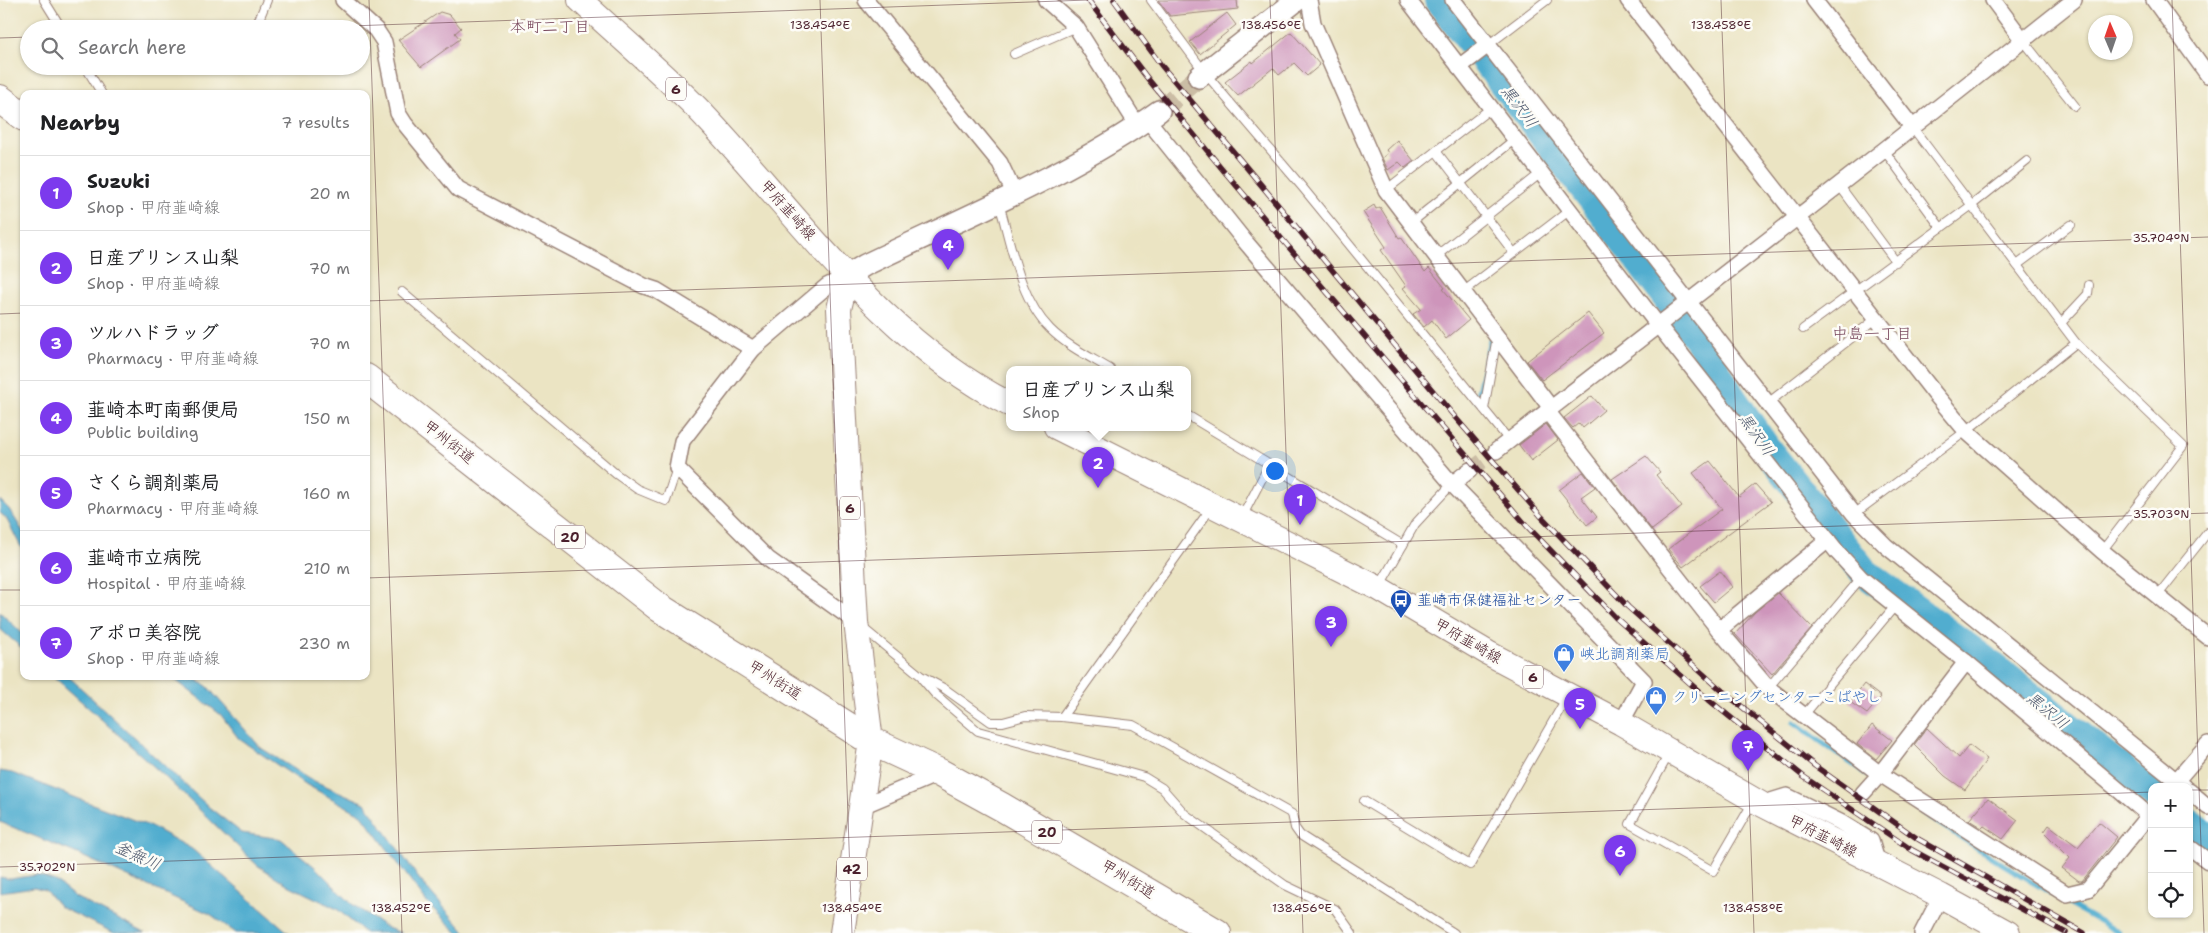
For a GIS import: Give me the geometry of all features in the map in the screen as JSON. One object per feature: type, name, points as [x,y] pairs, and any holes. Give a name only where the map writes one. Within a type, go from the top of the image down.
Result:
[{"type":"highway","points":[[0,99],[20,114]]},
{"type":"highway","name":"甲州街道","points":[[370,381],[660,608],[871,741],[940,773],[1002,807],[1217,933]]},
{"type":"main road","name":"甲府韮崎線","points":[[580,0],[697,109],[847,276],[919,345],[963,378],[1006,402]]},
{"type":"main road","name":"6","points":[[847,276],[839,309],[856,622],[871,741]]},
{"type":"main road","name":"甲府韮崎線","points":[[1064,431],[1378,588],[1488,653],[1621,722],[1758,802],[1941,896],[2008,933]]},
{"type":"main road","name":"42","points":[[842,933],[871,741]]},
{"type":"street","points":[[343,0],[365,20]]},
{"type":"street","points":[[866,0],[1000,163],[1006,197]]},
{"type":"street","points":[[1046,0],[1076,28],[1243,239],[1452,484],[1644,681],[1621,722]]},
{"type":"street","points":[[1202,75],[1297,0]]},
{"type":"street","points":[[1309,0],[1313,23],[1386,190],[1497,337],[1549,410],[1719,630],[1768,688],[1880,774],[2067,894],[2088,889],[2148,819]]},
{"type":"street","points":[[1408,0],[1658,325],[1828,540],[1861,578],[2148,813]]},
{"type":"street","points":[[1453,0],[1854,514],[1886,546],[2175,783]]},
{"type":"street","points":[[1628,0],[1935,394],[1966,431],[2102,550],[2208,637]]},
{"type":"street","points":[[1814,0],[1913,128]]},
{"type":"street","points":[[1993,0],[2022,39]]},
{"type":"street","points":[[1496,451],[1913,128],[2022,39],[2074,0]]},
{"type":"street","points":[[2154,0],[2208,75]]},
{"type":"street","points":[[370,25],[384,42],[398,113],[458,189],[644,286],[656,290],[754,349]]},
{"type":"street","points":[[1460,67],[1488,45]]},
{"type":"street","points":[[856,622],[768,559],[677,468],[682,441],[754,349],[826,286],[865,265],[1038,183],[1148,118]]},
{"type":"street","points":[[1452,484],[1470,470]]},
{"type":"street","points":[[1719,630],[1828,540]]},
{"type":"street","points":[[1863,793],[1880,774],[1966,662]]},
{"type":"street","points":[[2179,783],[2208,744]]},
{"type":"street","points":[[862,806],[940,773]]},
{"type":"street","points":[[2193,794],[2208,807]]},
{"type":"street","points":[[1758,802],[1787,796],[1843,819],[1871,841],[1878,864]]},
{"type":"street","points":[[2193,849],[2208,861]]},
{"type":"street","points":[[1922,933],[1941,896]]},
{"type":"lane","points":[[44,0],[56,20]]},
{"type":"lane","points":[[259,20],[267,0]]},
{"type":"lane","points":[[1151,0],[1202,75],[1303,188],[1509,440]]},
{"type":"lane","points":[[1488,45],[1547,0]]},
{"type":"lane","points":[[1014,54],[1076,28]]},
{"type":"lane","points":[[2022,39],[2075,106]]},
{"type":"lane","points":[[90,75],[100,90]]},
{"type":"lane","points":[[1386,190],[1491,108]]},
{"type":"lane","points":[[1913,128],[2076,343],[2183,446],[2102,550]]},
{"type":"lane","points":[[1411,223],[1515,139]]},
{"type":"lane","points":[[1884,150],[1940,228]]},
{"type":"lane","points":[[1436,151],[1514,253]]},
{"type":"lane","points":[[1803,330],[1972,205],[2027,161]]},
{"type":"lane","points":[[1436,256],[1541,173]]},
{"type":"lane","points":[[1839,185],[1896,262]]},
{"type":"lane","points":[[1006,197],[1032,308],[1050,330],[1065,342],[1105,366]]},
{"type":"lane","points":[[1463,292],[1570,210]]},
{"type":"lane","points":[[2017,264],[2071,225]]},
{"type":"lane","points":[[2061,323],[2088,294],[2088,285]]},
{"type":"lane","points":[[402,292],[608,468],[637,490],[666,501],[677,468]]},
{"type":"lane","points":[[1768,403],[1876,318]]},
{"type":"lane","points":[[1484,409],[1497,337]]},
{"type":"lane","points":[[1854,514],[1966,431],[2076,343]]},
{"type":"lane","points":[[1191,417],[1403,545]]},
{"type":"lane","points":[[1241,518],[1269,465]]},
{"type":"lane","points":[[1378,588],[1415,524],[1452,484]]},
{"type":"lane","points":[[1062,718],[1213,504]]},
{"type":"lane","points":[[2158,595],[2208,532]]},
{"type":"lane","points":[[1768,688],[1861,578]]},
{"type":"lane","points":[[1804,715],[1895,606]]},
{"type":"lane","points":[[856,622],[921,676],[945,689],[991,722],[1003,722],[1024,716],[1133,725],[1292,814],[1295,828],[1300,835],[1454,933]]},
{"type":"lane","points":[[921,676],[935,694],[978,731],[1144,777],[1162,788],[1184,814],[1285,885],[1335,909],[1352,933]]},
{"type":"lane","points":[[1364,801],[1470,865],[1568,695]]},
{"type":"lane","points":[[1671,752],[1630,824],[1713,871],[1758,802]]},
{"type":"water","points":[[0,500],[9,509],[20,527],[20,545],[6,518],[0,513]]},
{"type":"water","points":[[0,612],[20,631],[20,646],[0,629]]},
{"type":"water","points":[[57,680],[72,680],[210,808],[242,833],[281,839],[315,867],[352,904],[387,928],[402,933],[365,933],[337,909],[290,886],[257,865],[162,774]]},
{"type":"water","points":[[175,680],[197,680],[207,686],[261,748],[312,780],[365,803],[420,880],[466,933],[458,933],[428,904],[362,815],[307,785],[239,739],[221,715]]},
{"type":"water","name":"釜無川","points":[[0,771],[12,773],[152,827],[192,849],[289,933],[236,933],[210,914],[73,852],[0,822]]},
{"type":"water","points":[[37,875],[55,881],[75,897],[145,933],[114,933],[60,907],[45,890],[34,887],[0,892],[0,877],[10,879]]},
{"type":"building","points":[[1158,0],[1237,0],[1238,9],[1170,16]]},
{"type":"building","points":[[440,12],[450,15],[461,28],[455,33],[460,39],[421,67],[398,40]]},
{"type":"building","points":[[1227,13],[1236,25],[1200,54],[1190,42]]},
{"type":"building","points":[[1291,32],[1320,65],[1307,76],[1294,63],[1279,75],[1273,68],[1238,96],[1225,82],[1252,61],[1253,63]]},
{"type":"building","points":[[1397,140],[1414,161],[1405,168],[1399,162],[1388,170],[1382,158],[1388,153],[1386,150]]},
{"type":"building","points":[[1374,205],[1376,209],[1380,207],[1399,238],[1401,237],[1425,272],[1429,268],[1445,288],[1443,289],[1469,320],[1446,339],[1432,320],[1424,327],[1413,314],[1421,309],[1403,288],[1406,286],[1381,250],[1386,247],[1363,212]]},
{"type":"building","points":[[1588,313],[1604,333],[1542,380],[1527,361]]},
{"type":"building","points":[[1592,396],[1604,410],[1583,428],[1579,423],[1573,428],[1564,418]]},
{"type":"building","points":[[1546,424],[1558,440],[1531,461],[1519,445]]},
{"type":"building","points":[[1646,456],[1660,472],[1656,475],[1682,507],[1652,530],[1612,479]]},
{"type":"building","points":[[1710,461],[1739,497],[1755,484],[1771,502],[1683,567],[1668,549],[1722,509],[1693,473]]},
{"type":"building","points":[[1583,472],[1595,487],[1581,497],[1597,517],[1587,525],[1559,490]]},
{"type":"building","points":[[1720,571],[1732,587],[1714,602],[1700,586]]},
{"type":"building","points":[[1778,593],[1812,628],[1772,674],[1735,634],[1755,612]]},
{"type":"building","points":[[1864,684],[1881,697],[1867,714],[1850,702]]},
{"type":"building","points":[[1872,725],[1892,740],[1876,759],[1857,744]]},
{"type":"building","points":[[1927,728],[1959,758],[1969,745],[1987,759],[1965,790],[1945,776],[1914,745]]},
{"type":"building","points":[[1988,798],[2018,820],[2003,839],[1984,826],[1982,828],[1969,820]]},
{"type":"building","points":[[2099,822],[2117,837],[2082,881],[2079,881],[2062,868],[2070,858],[2044,832],[2049,825],[2078,847]]},
{"type":"waterway","name":"黒沢川","points":[[1439,0],[1701,343],[1729,394],[1765,447],[1864,572],[1987,662],[2148,790]]},
{"type":"waterway","points":[[1476,400],[1490,340]]},
{"type":"waterway","points":[[1794,722],[1872,779],[1953,833],[2119,933]]},
{"type":"waterway","name":"黒沢川","points":[[2193,826],[2208,838]]},
{"type":"tunnel","points":[[1159,111],[1199,77]]},
{"type":"tunnel","points":[[1470,470],[1496,451]]},
{"type":"railway","points":[[1088,0],[1148,79],[1224,171],[1440,425],[1527,526],[1617,619],[1709,700],[1804,777],[1912,850],[2066,933]]},
{"type":"railway","points":[[1114,0],[1161,65],[1454,416],[1540,515],[1628,607],[1719,688],[1815,766],[1918,839],[2084,933]]},
{"type":"place","name":"韮崎本町南郵便局","points":[[948,270]]},
{"type":"place","name":"日産プリンス山梨","points":[[1098,488]]},
{"type":"place","name":"Suzuki","points":[[1300,525]]},
{"type":"place","name":"韮崎市保健福祉センター","points":[[1401,619]]},
{"type":"place","name":"ツルハドラッグ","points":[[1331,647]]},
{"type":"place","name":"峡北調剤薬局","points":[[1564,673]]},
{"type":"place","name":"クリーニングセンターこばやし","points":[[1656,716]]},
{"type":"place","name":"さくら調剤薬局","points":[[1580,729]]},
{"type":"place","name":"アポロ美容院","points":[[1748,771]]},
{"type":"place","name":"韮崎市立病院","points":[[1620,876]]},
{"type":"district","name":"本町二丁目","points":[[550,26]]},
{"type":"district","name":"中島一丁目","points":[[1872,333]]}]
